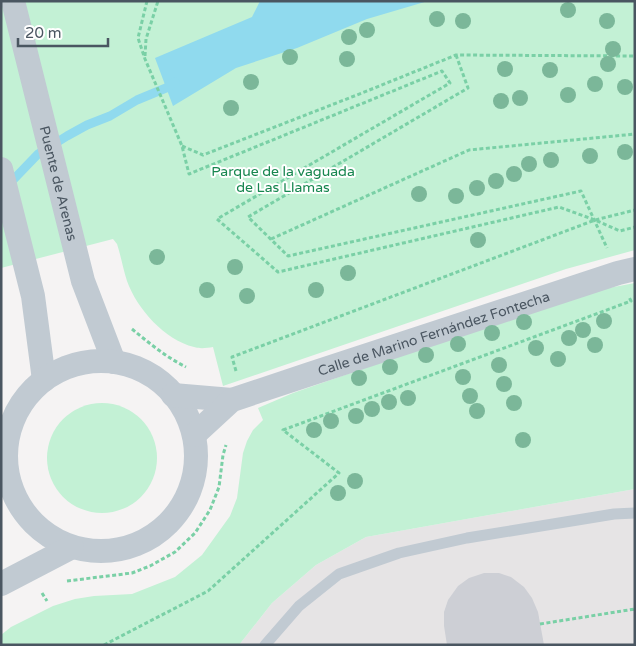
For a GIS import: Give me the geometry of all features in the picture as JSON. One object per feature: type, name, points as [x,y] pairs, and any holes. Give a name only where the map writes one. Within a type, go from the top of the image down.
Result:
[{"type":"street","name":"Puente de Arenas","points":[[13,1],[83,281],[114,362]]},
{"type":"street","points":[[1,169],[32,296],[44,380]]},
{"type":"street","name":"Calle de Marino Fernández Fontecha","points":[[173,395],[232,400],[627,271]]},
{"type":"street","points":[[95,361],[114,362],[147,373],[161,382],[182,407],[194,435],[195,471],[183,505],[172,520],[158,532],[126,548],[90,551],[72,547],[44,533],[6,493],[4,438],[20,405],[31,391],[44,380],[60,370],[77,364],[95,361]]},
{"type":"street","name":"Calle de Marino Fernández Fontecha","points":[[194,435],[232,400]]},
{"type":"street","points":[[1,584],[72,547]]},
{"type":"lane","points":[[265,645],[299,606],[339,574],[400,553],[467,538],[614,514],[635,513]]},
{"type":"path","points":[[147,1],[138,38],[182,146],[189,174],[442,71],[450,83],[217,219],[278,272],[559,207],[620,231],[635,228]]},
{"type":"path","points":[[145,59],[146,38],[158,1]]},
{"type":"path","points":[[182,146],[203,155],[456,55],[635,56]]},
{"type":"path","points":[[104,645],[208,591],[339,473],[283,430],[631,302],[627,271],[595,220],[582,191],[288,256],[248,217],[468,88],[456,55]]},
{"type":"path","points":[[271,239],[469,150],[635,134]]},
{"type":"path","points":[[238,377],[232,357],[595,220],[635,210]]},
{"type":"path","points":[[125,324],[179,364],[192,370]]},
{"type":"path","points":[[58,584],[132,574],[176,552],[195,533],[210,510],[219,487],[223,454],[228,436],[239,424],[232,400]]},
{"type":"path","points":[[540,624],[635,609]]},
{"type":"shaded area","points":[[635,489],[635,645],[239,645],[272,603],[316,565],[366,537]]},
{"type":"green space","name":"Parque de la vaguada de Las Llamas","points":[[1,1],[635,1],[635,250],[566,269],[223,386],[213,347],[194,347],[173,338],[153,322],[145,312],[132,292],[117,244],[113,239],[1,268]]},
{"type":"green space","points":[[635,283],[635,489],[366,537],[316,565],[272,603],[239,645],[1,645],[1,635],[11,627],[53,606],[75,599],[94,596],[132,594],[175,577],[202,555],[230,516],[237,498],[243,453],[247,441],[253,430],[263,420],[258,408],[293,393],[414,351],[603,289]]},
{"type":"green space","points":[[102,403],[123,407],[141,419],[153,437],[157,458],[153,479],[141,497],[123,509],[102,513],[81,509],[63,497],[51,479],[47,458],[51,437],[63,419],[81,407]]},
{"type":"water","points":[[260,1],[428,1],[367,19],[297,48],[236,68],[173,106],[155,58],[252,17]]},
{"type":"building","points":[[484,573],[499,573],[511,577],[524,587],[532,598],[538,612],[544,645],[447,645],[444,612],[448,600],[458,586],[469,578]]},
{"type":"waterway","points":[[6,185],[38,154],[67,136],[175,82]]}]
